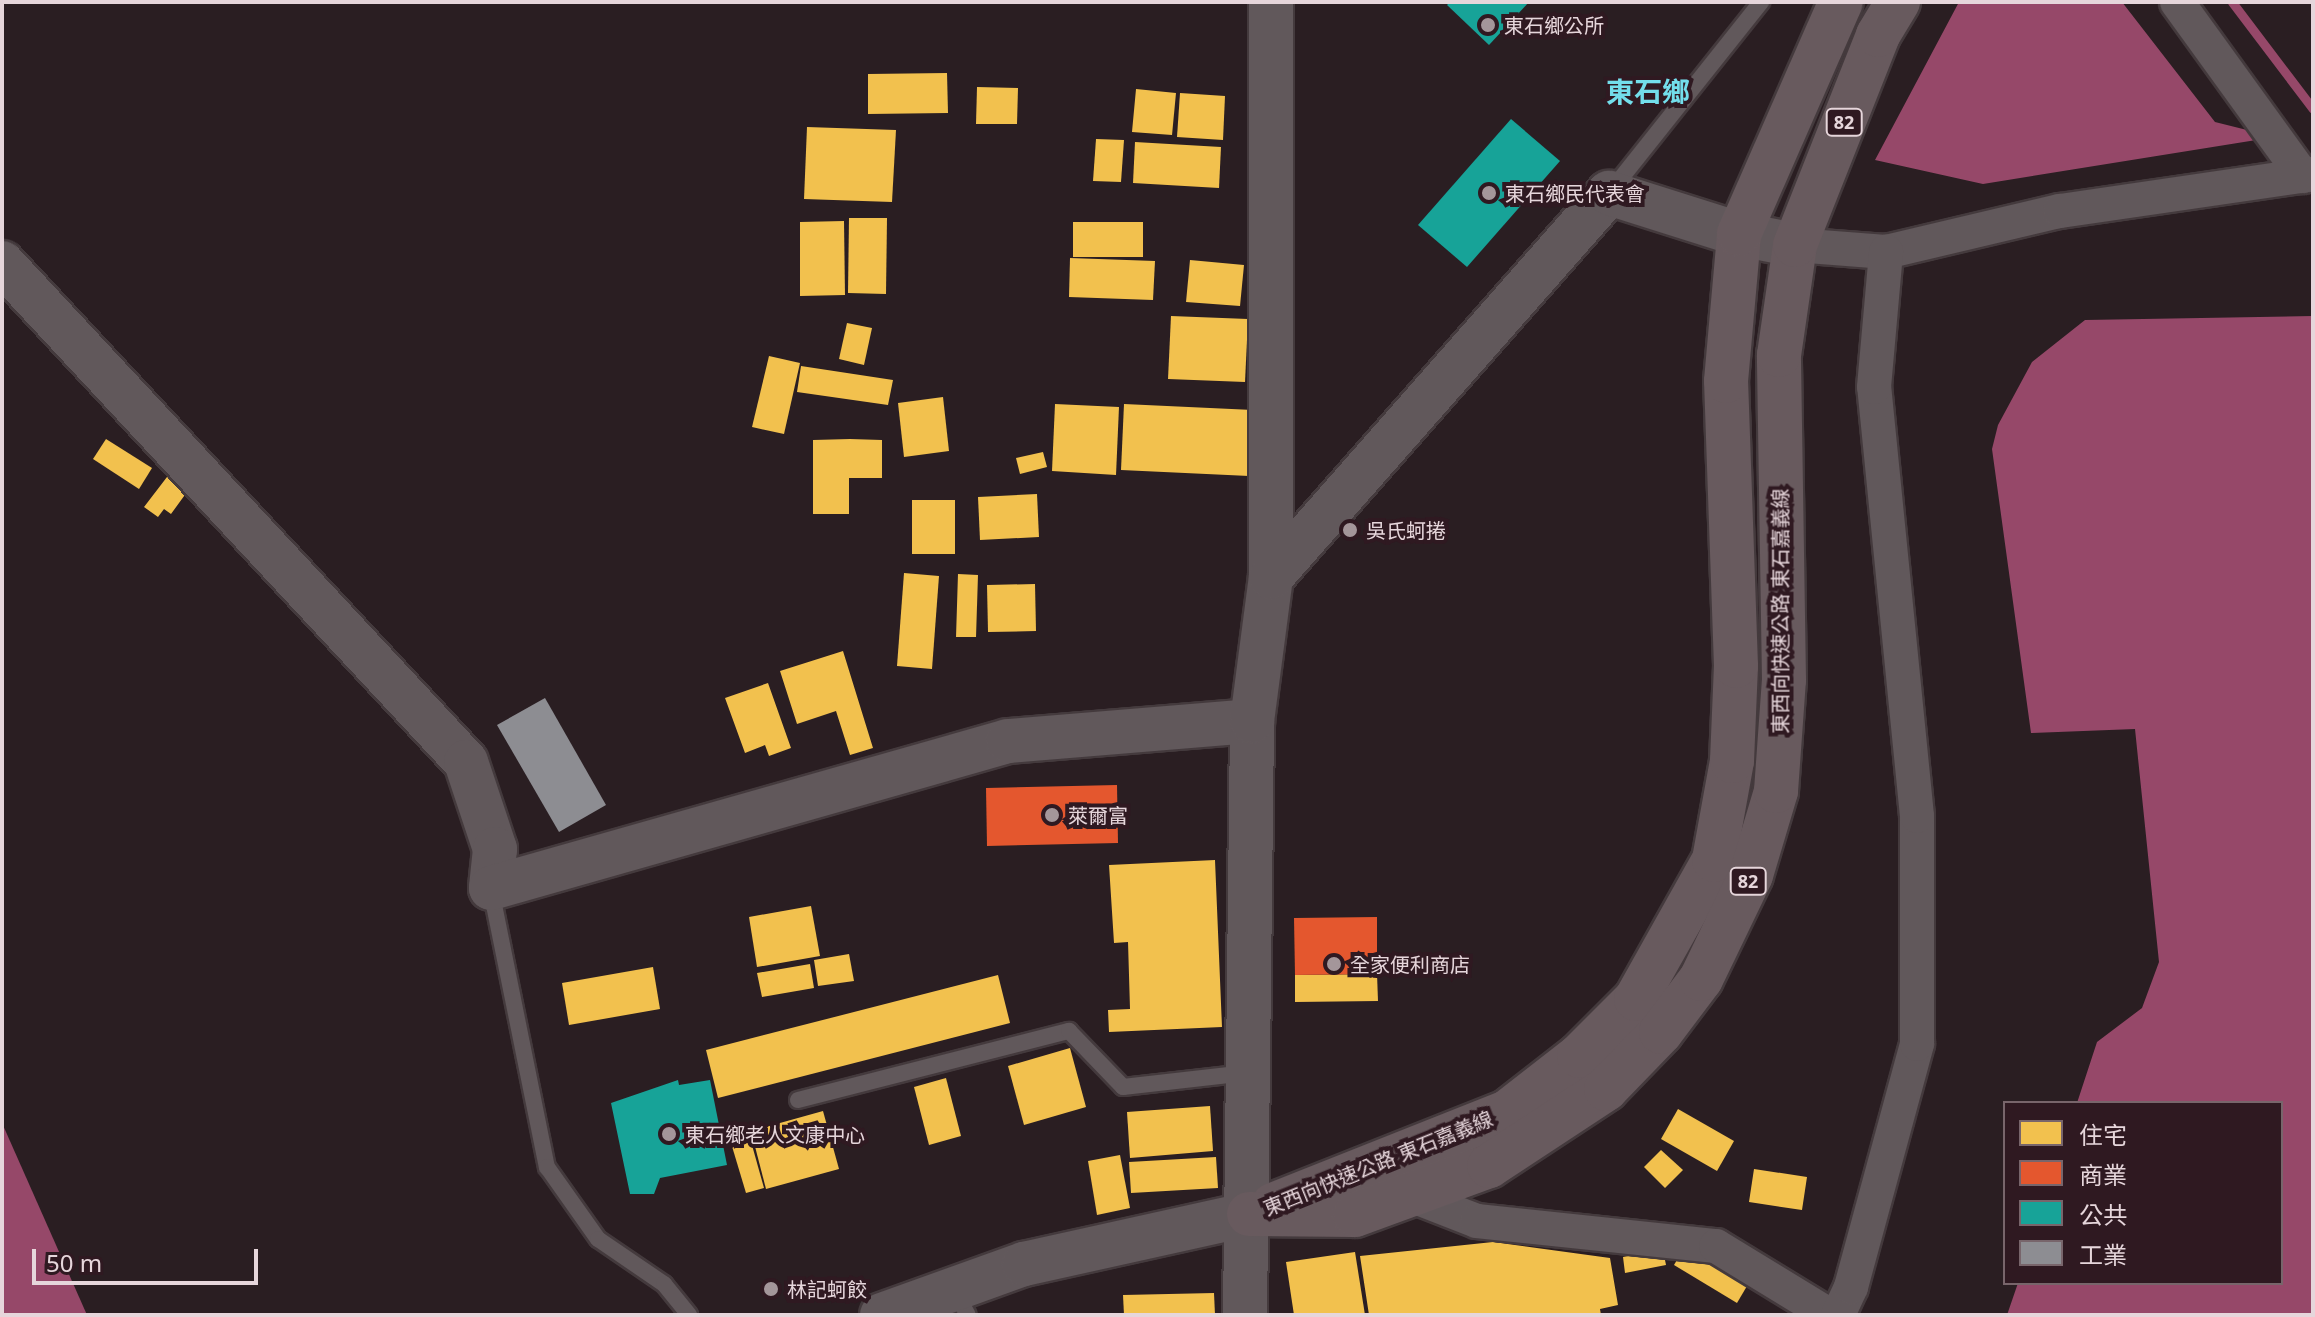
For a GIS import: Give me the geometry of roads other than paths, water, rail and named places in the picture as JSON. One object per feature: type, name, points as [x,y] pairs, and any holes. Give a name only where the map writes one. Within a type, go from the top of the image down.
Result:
[{"type":"main road","points":[[1245,1315],[1252,1073],[1252,721],[1271,577],[1271,2]]},
{"type":"main road","name":"東西向快速公路 東石嘉義線","points":[[1249,1214],[1507,1112],[1579,1056],[1636,999],[1714,860],[1732,761],[1736,666],[1726,381],[1739,234],[1841,2]]},
{"type":"main road","name":"東西向快速公路 東石嘉義線","points":[[1249,1214],[1355,1215],[1415,1197],[1489,1166],[1606,1089],[1661,1032],[1701,979],[1751,875],[1776,791],[1783,696],[1779,355],[1795,245],[1878,35],[1898,2]]},
{"type":"main road","points":[[1271,577],[1609,193],[1739,234],[1795,245]]},
{"type":"main road","points":[[2,263],[466,762],[495,849],[491,888],[1008,741],[1252,721]]},
{"type":"main road","points":[[882,1315],[961,1303],[1024,1264],[1249,1214]]},
{"type":"street","points":[[1795,245],[1886,252],[2060,211],[2308,175],[2177,2]]},
{"type":"street","points":[[1838,1315],[1851,1287],[1917,1044],[1917,816],[1874,387],[1886,252]]},
{"type":"street","points":[[1400,1156],[1415,1197],[1477,1221],[1716,1246],[1829,1315]]},
{"type":"lane","points":[[1609,193],[1761,2]]},
{"type":"lane","points":[[491,888],[547,1167],[598,1239],[664,1284],[689,1315]]},
{"type":"lane","points":[[798,1100],[1069,1031],[1123,1087],[1252,1073]]},
{"type":"waterway","points":[[2232,2],[2313,109]]},
{"type":"place","name":"東石鄉公所","points":[[1488,25]]},
{"type":"place","name":"東石鄉民代表會","points":[[1489,193]]},
{"type":"place","name":"吳氏蚵捲","points":[[1350,530]]},
{"type":"place","name":"萊爾富","points":[[1052,815]]},
{"type":"place","name":"全家便利商店","points":[[1334,964]]},
{"type":"place","name":"東石鄉老人文康中心","points":[[669,1134]]},
{"type":"place","name":"林記蚵餃","points":[[771,1289]]},
{"type":"district","name":"東石鄉","points":[[1648,91]]}]
